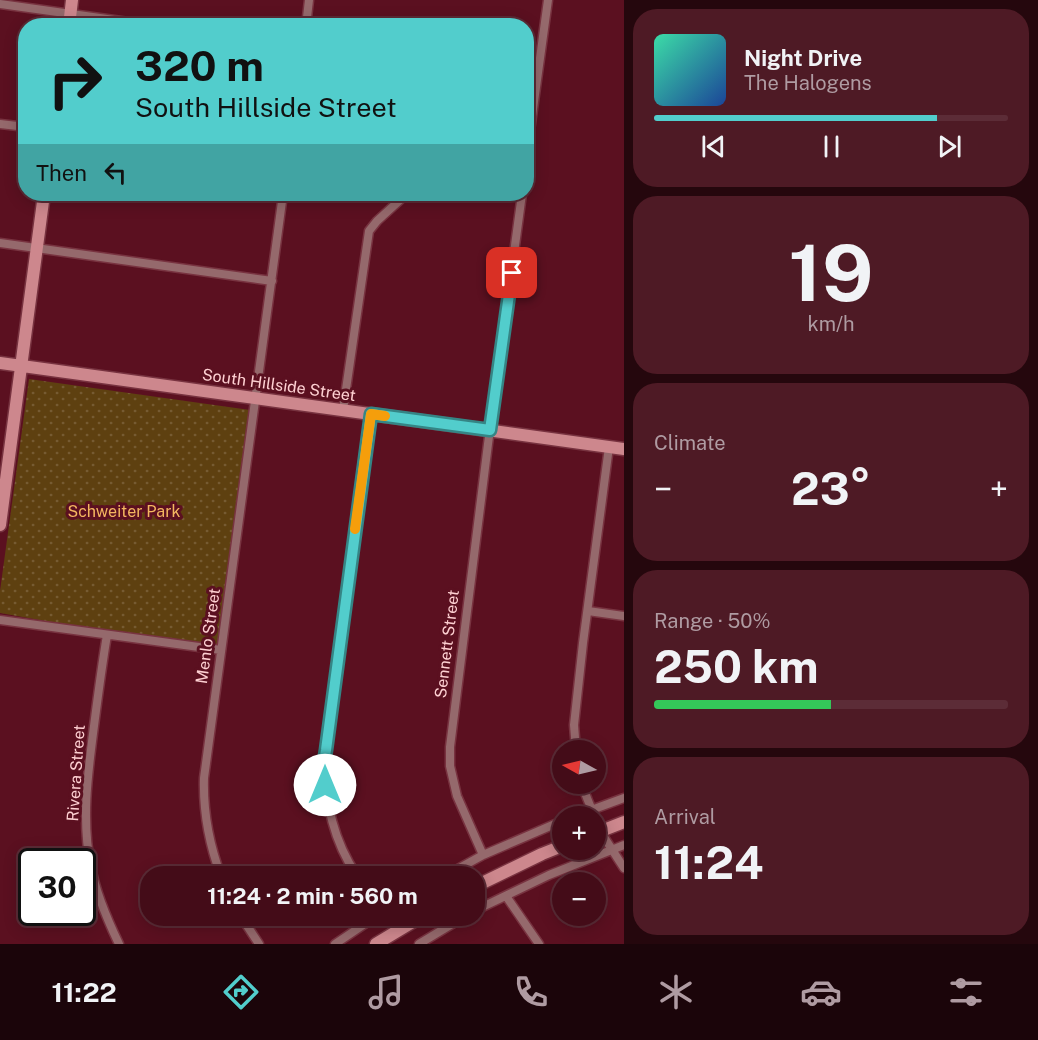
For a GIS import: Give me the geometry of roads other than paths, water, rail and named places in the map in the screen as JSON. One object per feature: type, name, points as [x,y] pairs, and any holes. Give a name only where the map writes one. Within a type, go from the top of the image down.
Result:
[{"type":"main road","points":[[70,18],[72,0]]},
{"type":"main road","points":[[0,525],[2,491],[22,366],[43,201]]},
{"type":"main road","name":"South Hillside Street","points":[[0,363],[624,449]]},
{"type":"main road","points":[[606,829],[624,822]]},
{"type":"main road","points":[[485,881],[552,850]]},
{"type":"main road","points":[[376,944],[406,926]]},
{"type":"street","points":[[307,18],[309,0]]},
{"type":"street","points":[[534,105],[548,0]]},
{"type":"street","points":[[0,4],[61,18]]},
{"type":"street","points":[[534,77],[538,77]]},
{"type":"street","points":[[0,124],[18,126]]},
{"type":"street","name":"Menlo Street","points":[[218,866],[208,832],[203,792],[204,778],[282,201]]},
{"type":"street","points":[[343,410],[369,231],[399,201]]},
{"type":"street","name":"Sennett Street","points":[[483,855],[457,796],[450,766],[450,747],[521,201]]},
{"type":"street","points":[[0,243],[272,281]]},
{"type":"street","points":[[350,866],[335,835],[325,785],[324,762],[371,414]]},
{"type":"street","points":[[575,740],[574,725],[609,447]]},
{"type":"street","points":[[588,611],[624,616]]},
{"type":"street","points":[[0,620],[220,650]]},
{"type":"street","name":"Rivera Street","points":[[107,635],[88,771],[87,836],[90,866],[101,905],[119,944]]},
{"type":"street","points":[[606,808],[624,798]]},
{"type":"street","points":[[463,866],[552,825]]},
{"type":"street","points":[[606,842],[624,868]]},
{"type":"street","points":[[485,906],[549,875],[624,845]]},
{"type":"street","points":[[506,896],[539,944]]},
{"type":"street","points":[[247,926],[259,944]]},
{"type":"street","points":[[334,944],[361,926]]},
{"type":"street","points":[[419,944],[449,926]]},
{"type":"park label","name":"Schweiter Park","points":[[124,511]]}]
